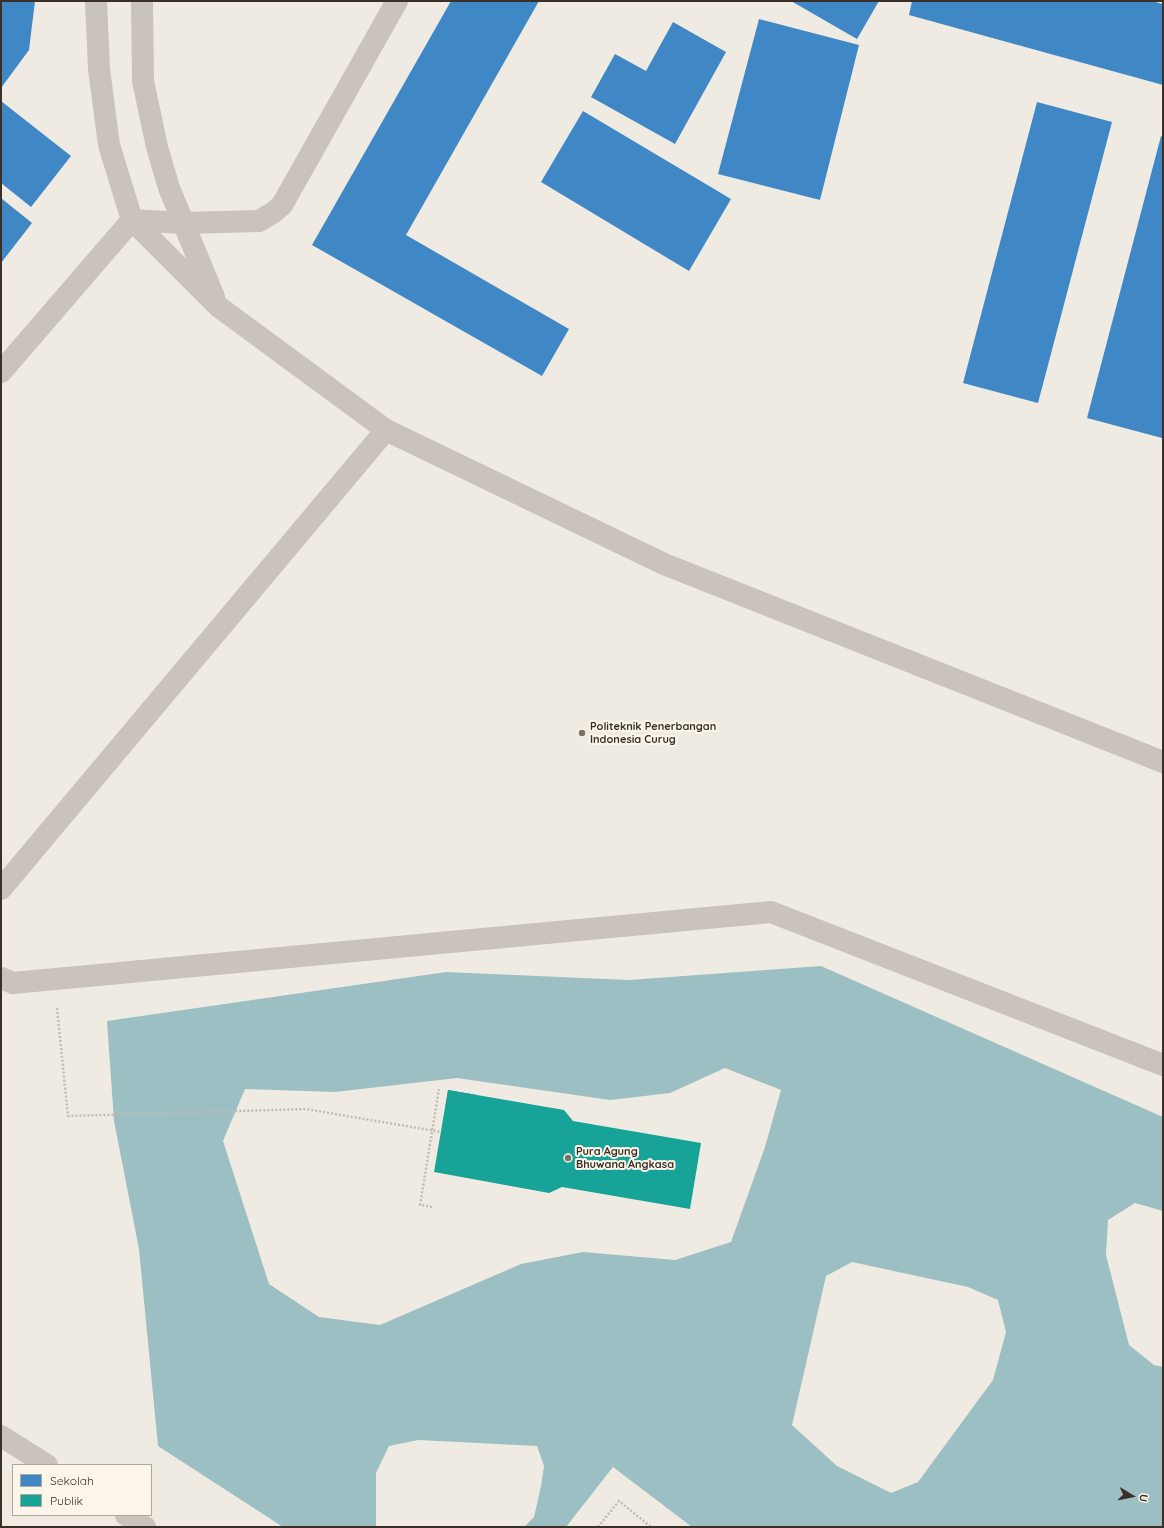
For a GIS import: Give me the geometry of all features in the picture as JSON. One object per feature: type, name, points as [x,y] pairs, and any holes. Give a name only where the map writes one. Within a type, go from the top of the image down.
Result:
[{"type":"lane","points":[[96,1],[99,69],[109,145],[132,220],[219,307],[386,430],[664,564],[1163,762]]},
{"type":"lane","points":[[142,1],[143,81],[157,147],[169,188],[219,307]]},
{"type":"lane","points":[[132,220],[184,223],[259,221],[274,212],[282,205],[397,1]]},
{"type":"lane","points":[[1,372],[132,220]]},
{"type":"lane","points":[[1,889],[386,430]]},
{"type":"lane","points":[[1,978],[12,983],[771,912],[1163,1065]]},
{"type":"lane","points":[[1,1436],[45,1464]]},
{"type":"lane","points":[[128,1516],[145,1527]]},
{"type":"path","points":[[54,979],[68,1116],[94,1114],[306,1109],[441,1132]]},
{"type":"path","points":[[432,1207],[420,1205],[439,1089]]},
{"type":"path","points":[[598,1527],[619,1501],[651,1527]]},
{"type":"water","points":[[821,966],[1163,1117],[1163,1211],[1135,1203],[1108,1220],[1106,1255],[1129,1345],[1154,1365],[1163,1367],[1163,1527],[692,1527],[613,1467],[566,1527],[524,1527],[534,1517],[541,1486],[544,1466],[537,1446],[418,1440],[389,1446],[376,1473],[376,1527],[283,1527],[158,1446],[139,1249],[114,1121],[107,1021],[446,972],[629,980]],"holes":[[[725,1068],[781,1090],[765,1147],[731,1242],[675,1260],[583,1252],[521,1264],[380,1325],[319,1317],[269,1284],[223,1141],[245,1089],[335,1092],[457,1078],[610,1100],[670,1093]],[[852,1262],[968,1287],[998,1300],[1006,1332],[993,1380],[918,1482],[891,1493],[837,1466],[792,1425],[826,1276]]]},
{"type":"building: Sekolah","points":[[1,1],[35,1],[29,50],[1,88]]},
{"type":"building: Sekolah","points":[[451,1],[539,1],[406,235],[569,329],[542,376],[312,245]]},
{"type":"building: Sekolah","points":[[791,1],[879,1],[857,39]]},
{"type":"building: Sekolah","points":[[912,1],[1152,1],[1163,4],[1163,85],[909,15]]},
{"type":"building: Sekolah","points":[[759,19],[859,45],[820,200],[718,174]]},
{"type":"building: Sekolah","points":[[673,22],[726,52],[675,144],[591,97],[615,54],[646,71]]},
{"type":"building: Sekolah","points":[[1,101],[71,156],[31,207],[1,183]]},
{"type":"building: Sekolah","points":[[1037,102],[1112,122],[1038,403],[963,383]]},
{"type":"building: Sekolah","points":[[583,111],[731,199],[689,271],[541,182]]},
{"type":"building: Sekolah","points":[[1161,136],[1163,137],[1162,438],[1087,418]]},
{"type":"building: Sekolah","points":[[1,198],[32,223],[1,263]]},
{"type":"building: Sekolah","points":[[448,1090],[477,1095],[474,1115],[445,1110]]},
{"type":"building: Sekolah","points":[[474,1115],[531,1126],[523,1168],[466,1158]]},
{"type":"building: Sekolah","points":[[649,1151],[684,1157],[678,1191],[644,1185]]},
{"type":"building: Publik","name":"Pura Agung Bhuwana Angkasa","points":[[448,1090],[564,1110],[573,1121],[701,1143],[690,1209],[562,1187],[549,1193],[434,1172]]},
{"type":"place","name":"Politeknik Penerbangan Indonesia Curug","points":[[582,733]]},
{"type":"place","name":"Pura Agung Bhuwana Angkasa","points":[[568,1158]]}]
